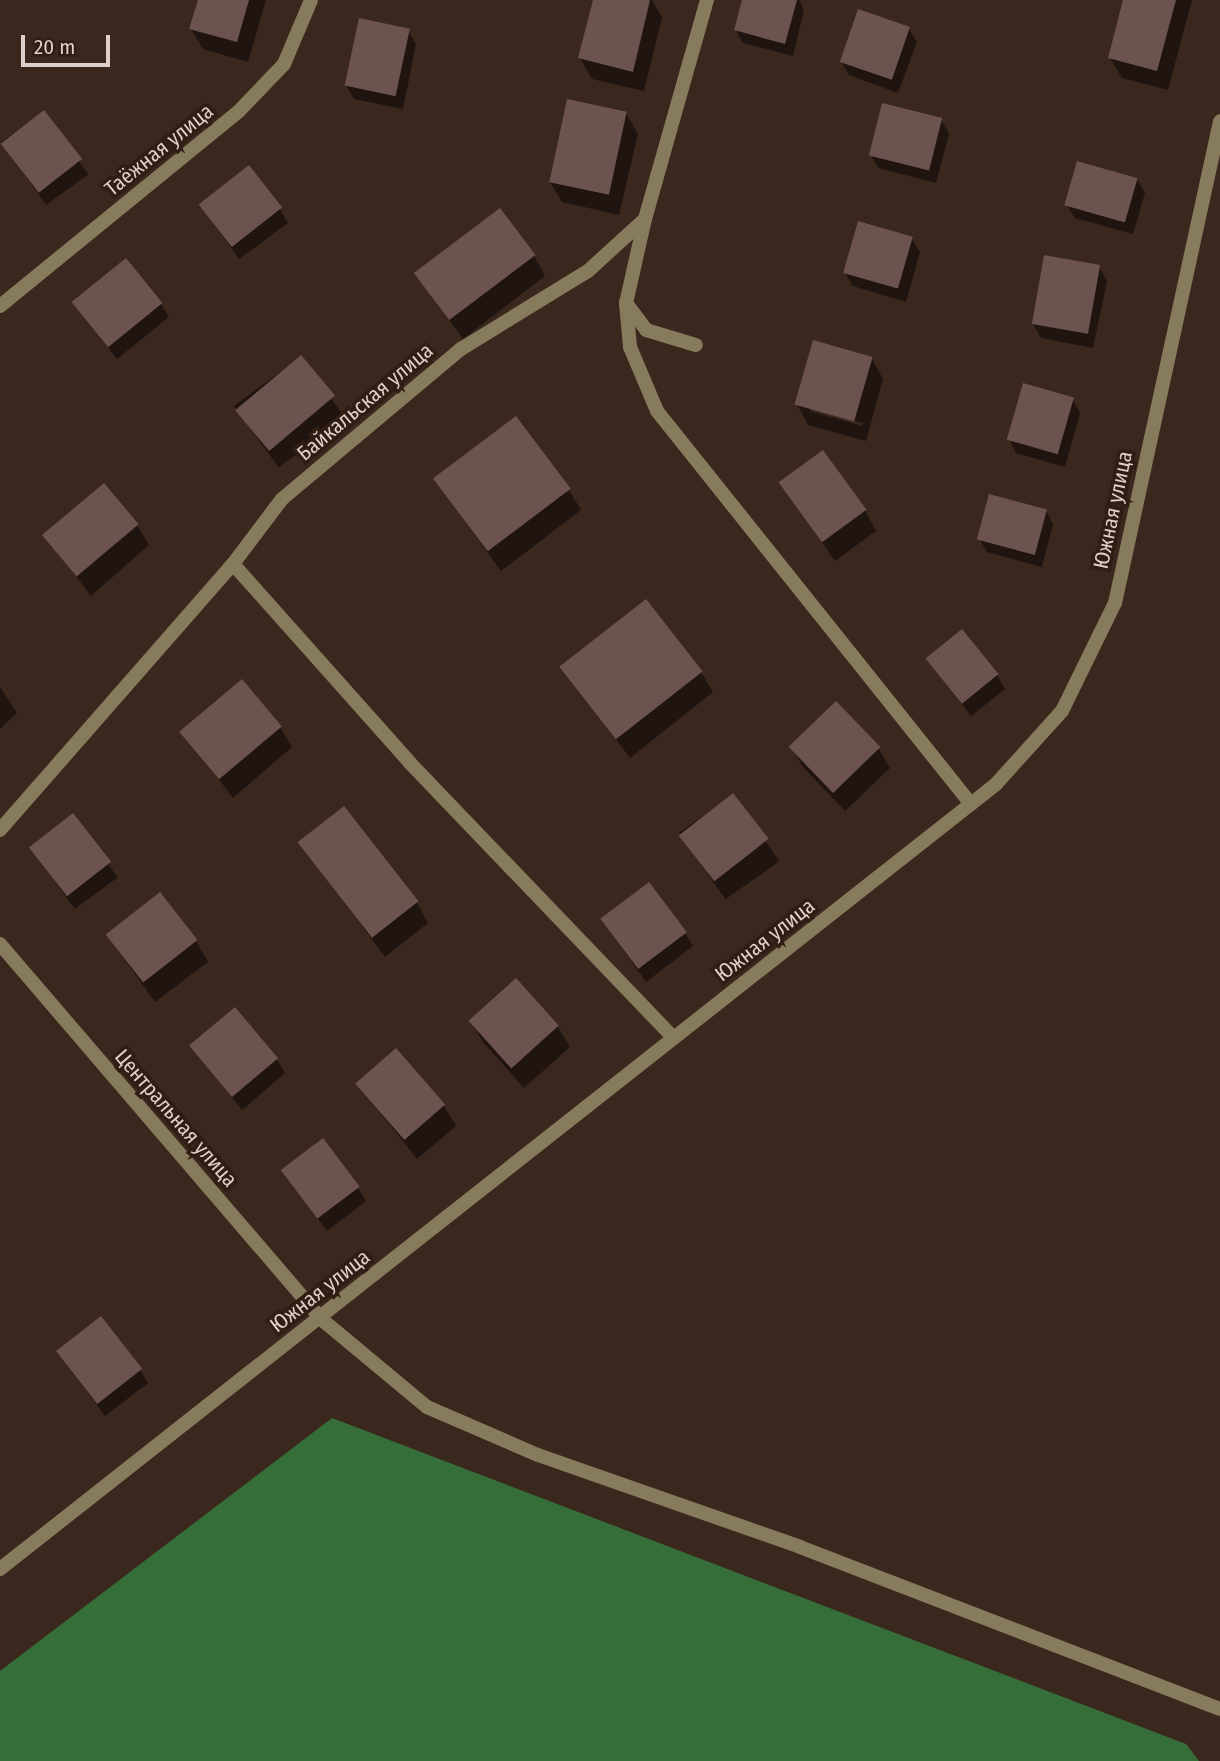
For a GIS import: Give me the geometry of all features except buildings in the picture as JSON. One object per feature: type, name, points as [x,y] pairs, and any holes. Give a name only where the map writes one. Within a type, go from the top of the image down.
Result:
[{"type":"street","name":"Таёжная улица","points":[[0,306],[239,111],[284,64],[311,0]]},
{"type":"street","points":[[706,0],[645,219],[626,303],[630,347],[657,411],[971,804]]},
{"type":"street","name":"Южная улица","points":[[0,1569],[996,785],[1062,711],[1115,603],[1220,121]]},
{"type":"street","name":"Байкальская улица","points":[[0,831],[233,564],[282,499],[451,358],[588,271],[645,219]]},
{"type":"street","points":[[626,303],[646,330],[696,345]]},
{"type":"street","points":[[233,564],[410,763],[674,1038]]},
{"type":"street","name":"Центральная улица","points":[[0,944],[320,1318],[439,1413],[538,1455],[800,1547],[1220,1709]]},
{"type":"green space","points":[[332,1418],[1186,1744],[1199,1761],[0,1761],[0,1671]]}]
